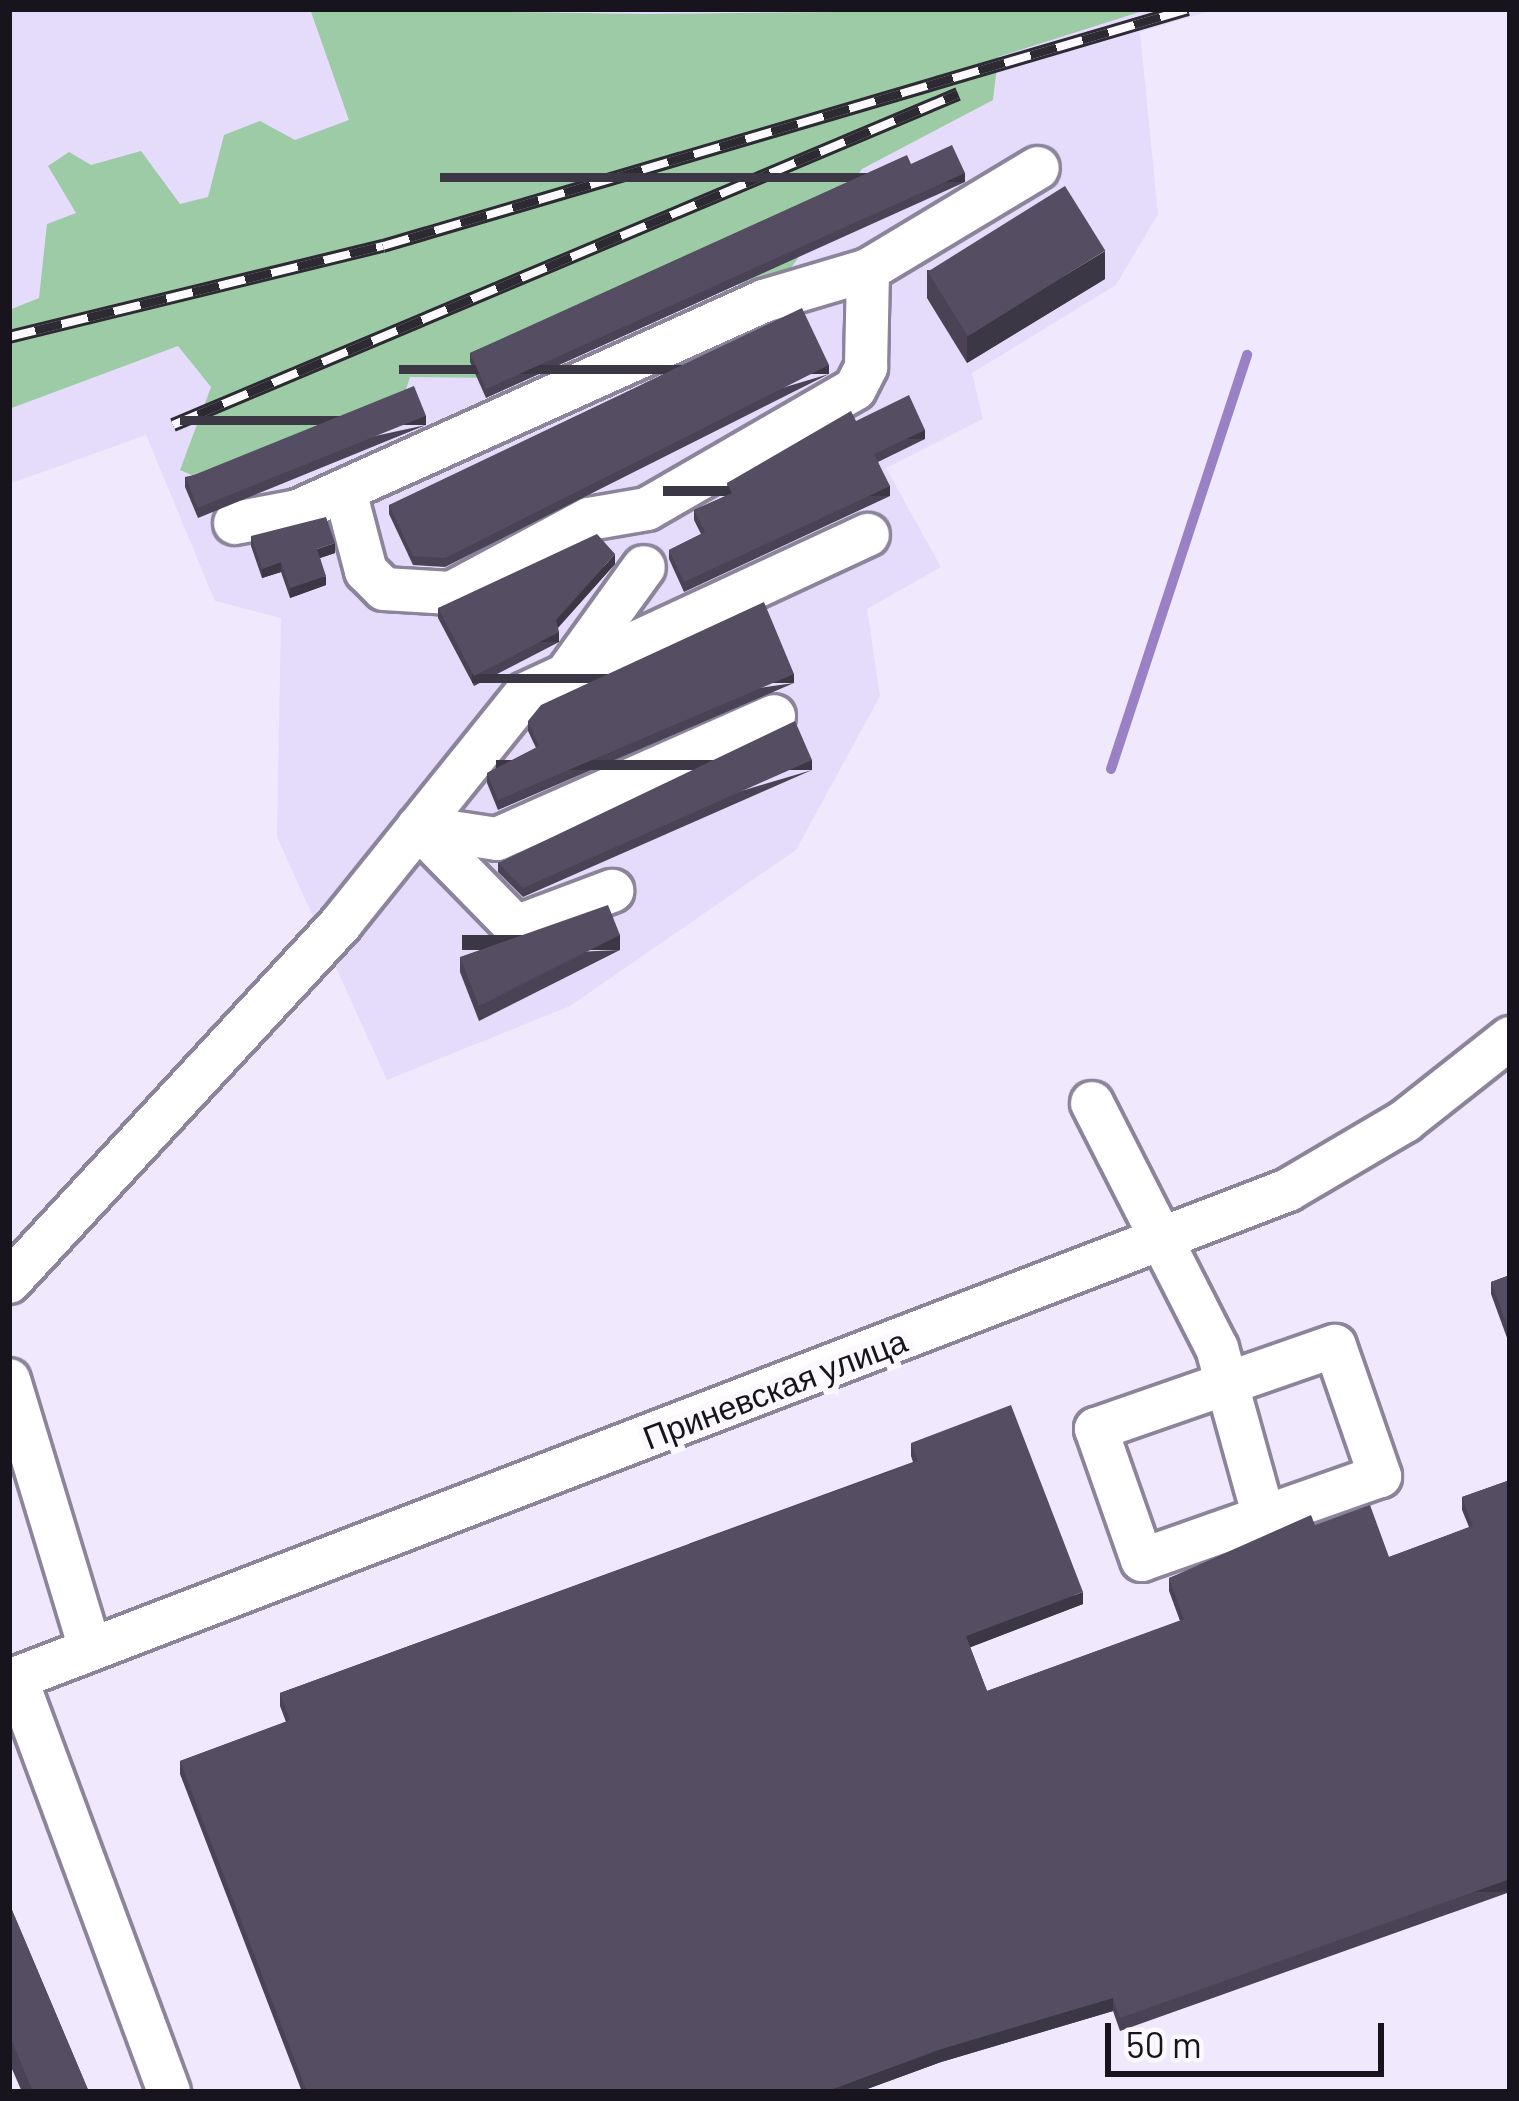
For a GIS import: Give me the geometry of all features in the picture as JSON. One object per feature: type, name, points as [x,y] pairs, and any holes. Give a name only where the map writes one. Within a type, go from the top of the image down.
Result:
[{"type":"street","points":[[235,523],[345,491],[764,301],[868,270],[1038,169]]},
{"type":"street","points":[[345,491],[366,571],[418,599],[589,519],[647,509],[855,389],[866,367],[868,270]]},
{"type":"street","points":[[647,509],[644,567],[657,635]]},
{"type":"street","points":[[9,1282],[418,827],[525,694],[868,535]]},
{"type":"street","points":[[566,676],[644,567]]},
{"type":"street","points":[[418,827],[497,838],[774,716]]},
{"type":"street","points":[[418,827],[504,923],[612,891]]},
{"type":"street","name":"Приневская улица","points":[[13,1680],[1163,1242],[1308,1179],[1510,1038]]},
{"type":"street","points":[[1092,1103],[1217,1348],[1222,1385],[1264,1517]]},
{"type":"street","points":[[1335,1346],[1380,1476],[1264,1517],[1142,1560],[1096,1429],[1335,1346]]},
{"type":"street","points":[[9,1380],[90,1649]]},
{"type":"street","points":[[13,1680],[169,2092]]},
{"type":"shaded area","points":[[9,9],[1217,9],[1140,32],[1158,214],[1116,285],[972,373],[983,419],[886,468],[941,567],[867,609],[880,696],[796,850],[570,1006],[387,1080],[277,837],[281,618],[215,601],[146,435],[9,484]]},
{"type":"green space","points":[[310,9],[646,14],[1149,9],[998,57],[993,100],[862,169],[788,272],[740,287],[699,250],[498,378],[410,377],[400,408],[244,498],[180,470],[211,387],[178,346],[9,409],[9,310],[39,298],[47,224],[76,213],[48,166],[69,152],[91,165],[141,151],[180,204],[208,197],[224,135],[260,121],[295,140],[349,120]]},
{"type":"building","points":[[952,145],[965,173],[486,389],[470,353],[907,155],[911,164]]},
{"type":"building","points":[[1065,186],[1105,250],[968,336],[928,272]]},
{"type":"building","points":[[802,308],[829,365],[445,558],[413,556],[389,505]]},
{"type":"building","points":[[414,386],[426,416],[198,508],[186,478]]},
{"type":"building","points":[[909,395],[925,430],[874,454],[890,486],[684,582],[669,550],[705,532],[694,510],[732,493],[727,483],[851,411],[856,421]]},
{"type":"building","points":[[326,517],[335,543],[317,549],[326,576],[290,588],[281,562],[262,569],[251,536]]},
{"type":"building","points":[[597,534],[615,554],[556,620],[559,632],[474,676],[438,608]]},
{"type":"building","points":[[764,602],[794,674],[498,800],[487,773],[539,746],[528,721],[541,705]]},
{"type":"building","points":[[795,721],[812,760],[523,888],[498,863]]},
{"type":"building","points":[[608,905],[620,935],[479,1006],[460,957]]},
{"type":"building","points":[[1510,1275],[1510,1333],[1491,1282]]},
{"type":"building","points":[[1011,1405],[1083,1592],[966,1636],[987,1691],[1184,1619],[1169,1578],[1311,1515],[1315,1525],[1370,1505],[1389,1557],[1473,1526],[1462,1497],[1510,1480],[1510,1879],[1120,2018],[1113,1998],[941,2049],[825,2092],[307,2092],[180,1761],[290,1720],[280,1693],[918,1461],[911,1443]]},
{"type":"building","points":[[9,1903],[89,2092],[33,2092],[9,2034]]},
{"type":"waterway","points":[[1111,769],[1247,355]]},
{"type":"railway","points":[[9,337],[383,246],[1188,9]]},
{"type":"railway","points":[[173,425],[958,94]]}]
